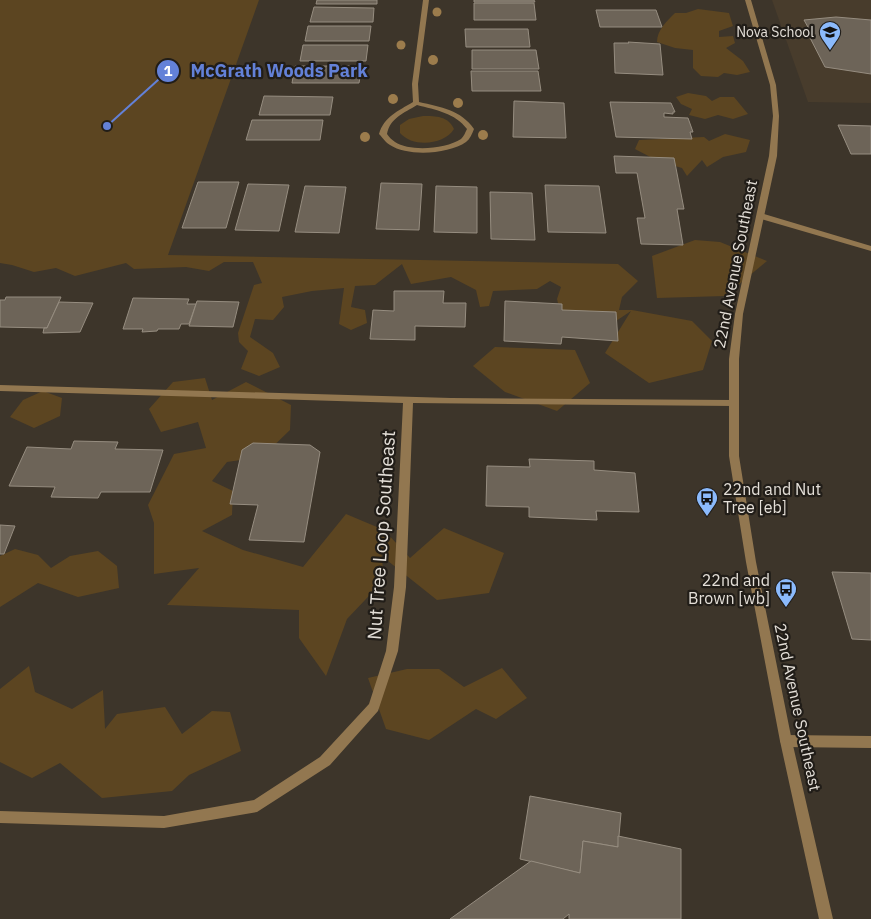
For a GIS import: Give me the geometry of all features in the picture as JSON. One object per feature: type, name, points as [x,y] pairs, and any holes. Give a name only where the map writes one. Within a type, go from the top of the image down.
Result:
[{"type":"street","points":[[416,103],[415,84],[426,0]]},
{"type":"street","name":"22nd Avenue Southeast","points":[[748,0],[766,54],[773,85],[776,116],[773,156],[740,314],[734,359],[734,456],[751,562],[786,741],[826,919]]},
{"type":"street","points":[[416,103],[452,113],[466,120],[471,129],[465,139],[453,146],[429,151],[405,149],[392,144],[384,134],[384,128],[389,120],[416,103]]},
{"type":"street","points":[[761,216],[871,248]]},
{"type":"street","points":[[0,388],[408,399],[733,403]]},
{"type":"street","name":"Nut Tree Loop Southeast","points":[[0,817],[164,822],[257,806],[324,762],[374,707],[392,651],[400,587],[408,399]]},
{"type":"street","points":[[786,741],[871,742]]},
{"type":"shaded area","points":[[0,0],[259,0],[168,255],[618,264],[638,281],[622,297],[619,310],[632,310],[692,321],[712,341],[703,370],[649,383],[605,353],[631,311],[610,325],[570,319],[559,307],[557,299],[561,287],[550,281],[537,289],[493,291],[489,306],[480,307],[476,290],[451,277],[411,284],[402,264],[375,285],[355,286],[351,307],[365,310],[367,323],[351,330],[339,324],[344,288],[312,291],[282,297],[284,307],[273,320],[255,319],[250,337],[273,353],[280,367],[259,376],[241,369],[248,351],[239,342],[238,333],[254,285],[262,283],[253,262],[224,262],[209,271],[186,267],[134,269],[126,263],[75,276],[56,268],[34,272],[0,263]]},
{"type":"shaded area","name":"Nova School","points":[[772,0],[871,0],[871,103],[808,102]]},
{"type":"shaded area","points":[[698,9],[729,13],[733,26],[719,31],[719,37],[733,36],[735,43],[726,48],[743,61],[750,72],[737,75],[724,73],[718,77],[701,76],[693,68],[693,50],[675,48],[657,42],[661,30],[675,13],[686,13]]},
{"type":"shaded area","points":[[688,93],[706,96],[712,101],[720,97],[734,97],[748,114],[733,119],[718,115],[705,119],[689,115],[692,109],[681,104],[676,97]]},
{"type":"shaded area","points":[[423,116],[445,119],[454,129],[443,138],[428,143],[413,141],[400,133],[400,125],[409,119]]},
{"type":"shaded area","points":[[725,134],[750,140],[746,152],[723,157],[707,167],[702,160],[687,176],[682,168],[658,161],[635,149],[639,140],[704,137],[709,141]]},
{"type":"shaded area","points":[[695,240],[720,242],[767,261],[725,296],[657,298],[652,256]]},
{"type":"shaded area","points":[[495,347],[575,350],[590,383],[557,411],[505,392],[473,366]]},
{"type":"shaded area","points":[[205,378],[212,400],[246,382],[291,405],[290,430],[262,457],[227,462],[212,481],[233,491],[232,515],[202,531],[243,550],[303,567],[346,514],[384,530],[410,558],[444,528],[504,553],[489,593],[437,600],[388,561],[381,549],[384,580],[347,619],[326,676],[299,638],[299,610],[167,605],[199,568],[154,574],[154,523],[148,505],[174,454],[206,448],[198,422],[161,432],[149,409],[173,382]]},
{"type":"shaded area","points":[[43,391],[62,398],[60,416],[34,428],[10,417],[23,400]]},
{"type":"shaded area","points":[[15,549],[38,555],[51,568],[70,556],[98,551],[117,566],[119,588],[78,597],[38,583],[0,607],[0,556]]},
{"type":"shaded area","points":[[29,666],[35,692],[72,709],[103,690],[105,729],[117,714],[165,707],[182,734],[212,711],[230,712],[241,751],[189,775],[172,791],[102,798],[60,763],[32,778],[0,762],[0,689]]},
{"type":"shaded area","points":[[502,668],[527,698],[496,719],[476,709],[429,740],[386,729],[368,678],[407,669],[439,669],[464,687]]},
{"type":"building","points":[[317,0],[377,0],[377,4],[316,4]]},
{"type":"building","points":[[474,0],[534,0],[535,2],[474,2]]},
{"type":"building","points":[[474,3],[534,3],[536,20],[474,20]]},
{"type":"building","points":[[314,7],[374,8],[373,22],[310,22]]},
{"type":"building","points":[[596,10],[656,10],[662,27],[600,27]]},
{"type":"building","points":[[836,17],[871,20],[871,74],[825,67],[806,30],[809,29],[804,20]]},
{"type":"building","points":[[308,26],[371,26],[369,41],[305,41]]},
{"type":"building","points":[[465,29],[528,29],[530,47],[466,47]]},
{"type":"building","points":[[614,43],[660,44],[663,75],[615,73]]},
{"type":"building","points":[[303,45],[368,45],[366,61],[300,61]]},
{"type":"building","points":[[472,50],[536,50],[539,69],[472,69]]},
{"type":"building","points":[[295,66],[362,66],[359,83],[292,83]]},
{"type":"building","points":[[471,71],[538,71],[541,91],[472,91]]},
{"type":"building","points":[[264,96],[333,97],[330,115],[259,115]]},
{"type":"building","points":[[514,101],[564,103],[566,138],[513,137]]},
{"type":"building","points":[[610,102],[671,103],[675,112],[673,114],[664,113],[664,117],[688,118],[693,132],[690,132],[692,139],[616,137]]},
{"type":"building","points":[[252,120],[323,120],[320,140],[246,140]]},
{"type":"building","points":[[838,125],[871,126],[871,154],[851,154]]},
{"type":"building","points":[[614,156],[674,158],[684,209],[677,209],[683,245],[641,244],[637,218],[645,218],[637,173],[616,173]]},
{"type":"building","points":[[198,182],[239,182],[226,228],[182,228]]},
{"type":"building","points":[[381,183],[422,184],[419,230],[376,229]]},
{"type":"building","points":[[248,184],[289,185],[279,231],[235,230]]},
{"type":"building","points":[[545,185],[599,186],[606,233],[548,232]]},
{"type":"building","points":[[305,186],[346,187],[339,233],[295,232]]},
{"type":"building","points":[[436,186],[477,187],[477,233],[434,232]]},
{"type":"building","points":[[490,192],[532,193],[535,240],[491,239]]},
{"type":"building","points":[[394,291],[444,291],[443,303],[466,303],[465,327],[415,326],[415,340],[370,339],[373,310],[394,311]]},
{"type":"building","points":[[6,297],[61,297],[47,328],[0,327],[0,300],[5,300]]},
{"type":"building","points":[[133,298],[189,299],[187,304],[196,304],[189,324],[181,324],[179,329],[158,329],[157,331],[142,332],[143,329],[123,329]]},
{"type":"building","points":[[197,301],[239,302],[233,327],[189,326]]},
{"type":"building","points":[[505,301],[562,304],[562,310],[616,312],[618,341],[562,337],[561,344],[504,341]]},
{"type":"building","points":[[59,302],[93,303],[80,332],[43,333]]},
{"type":"building","points":[[74,441],[118,442],[115,449],[163,450],[150,492],[101,492],[98,498],[51,497],[55,487],[9,486],[27,447],[71,449]]},
{"type":"building","points":[[253,443],[310,445],[320,452],[304,542],[249,540],[258,505],[230,504],[242,450]]},
{"type":"building","points":[[529,459],[594,461],[594,470],[635,473],[639,512],[596,511],[597,520],[529,517],[529,507],[486,506],[487,466],[530,467]]},
{"type":"building","points":[[0,525],[15,526],[4,554],[0,554]]},
{"type":"building","points":[[832,572],[871,573],[871,640],[852,639]]},
{"type":"building","points":[[530,796],[621,813],[618,847],[583,841],[580,873],[520,859]]},
{"type":"building","points":[[618,836],[681,849],[681,919],[569,919],[569,914],[563,919],[450,919],[531,861],[580,873],[583,841],[618,847]]},
{"type":"place","name":"Nova School","points":[[830,51]]},
{"type":"place","name":"McGrath Woods Park","points":[[107,126]]},
{"type":"place","name":"22nd and Nut Tree [eb]","points":[[707,517]]},
{"type":"place","name":"22nd and Brown [wb]","points":[[786,608]]}]
